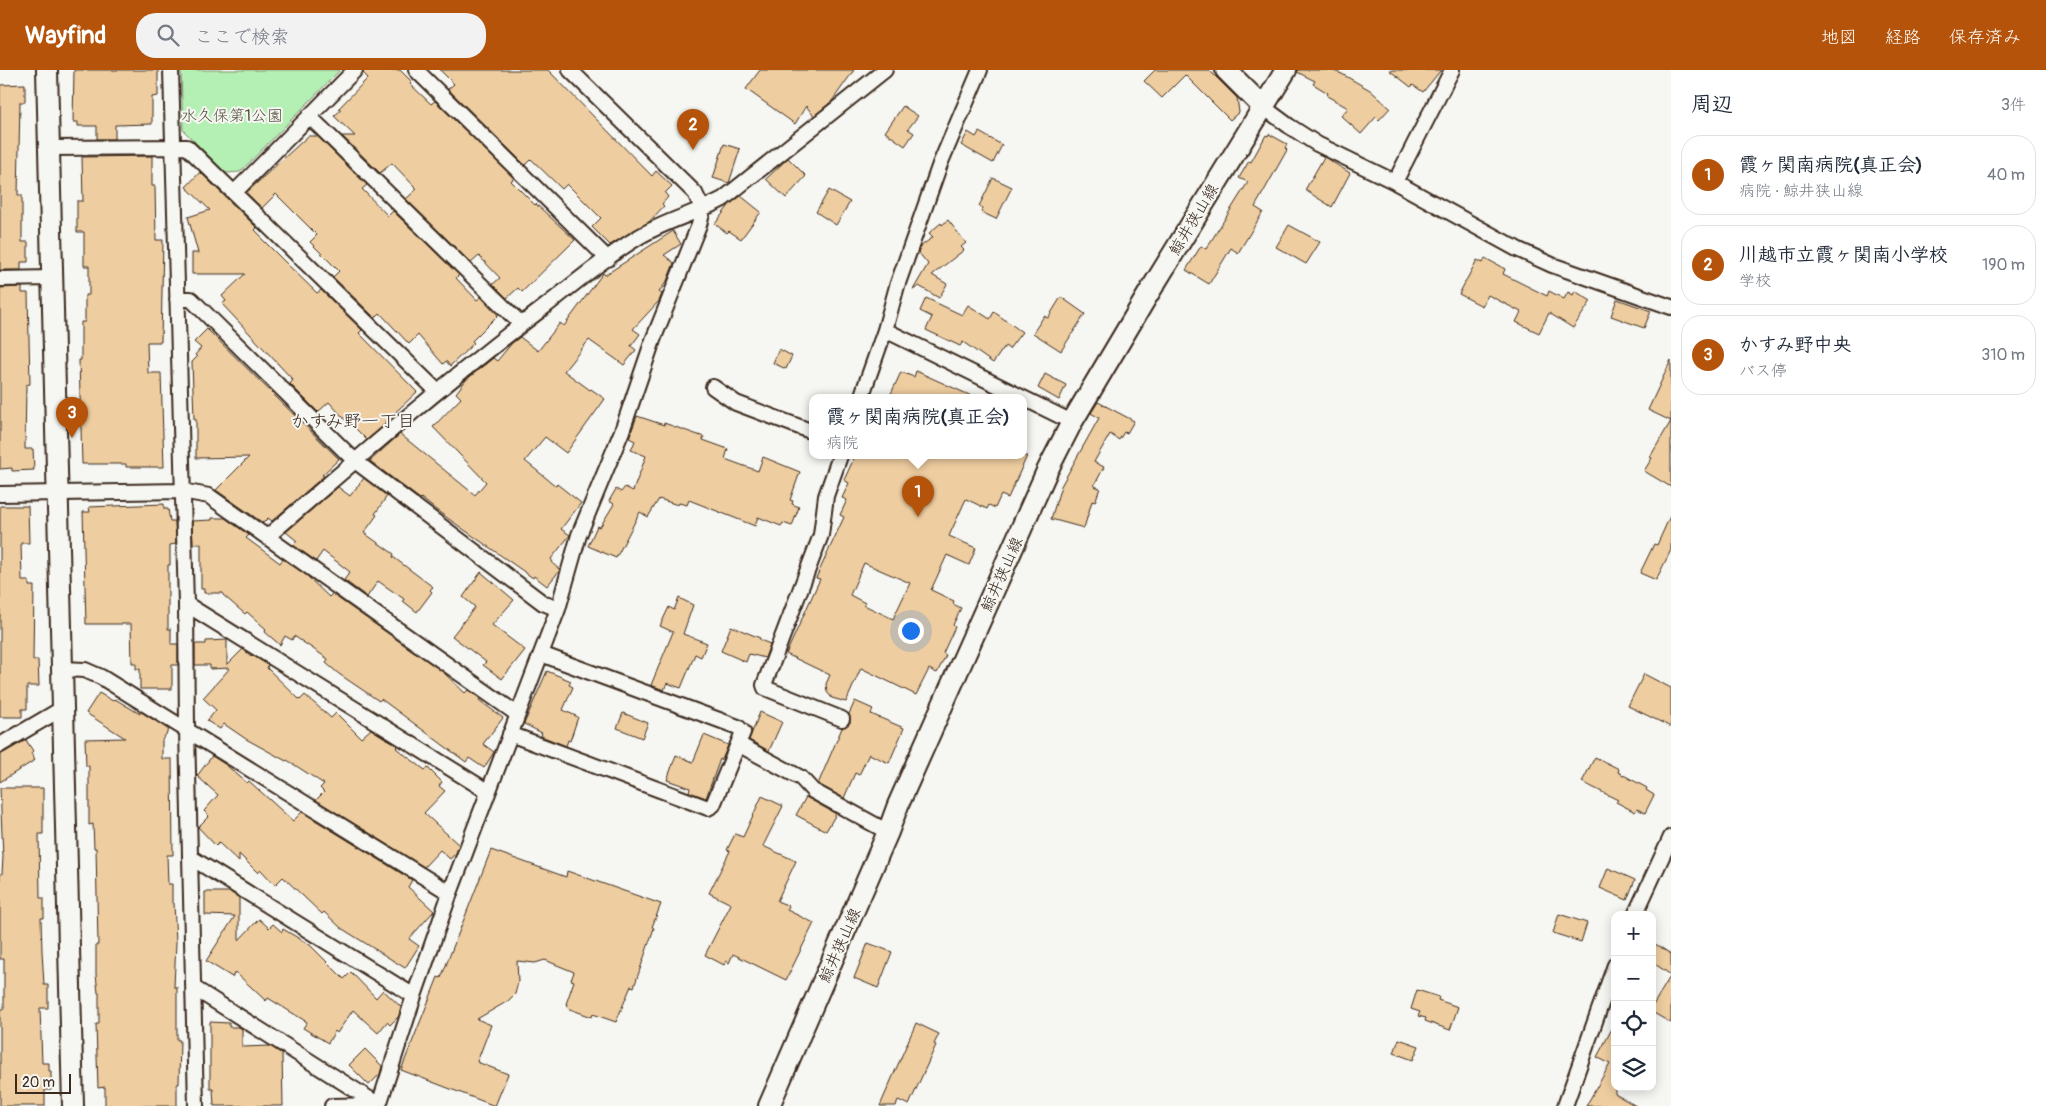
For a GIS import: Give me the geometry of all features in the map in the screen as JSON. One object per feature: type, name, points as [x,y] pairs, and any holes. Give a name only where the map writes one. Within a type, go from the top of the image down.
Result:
[{"type":"main road","points":[[47,70],[73,1106]]},
{"type":"main road","points":[[1226,70],[1262,106]]},
{"type":"main road","name":"鯨井狭山線","points":[[769,1106],[898,805],[1047,472],[1072,422],[1262,106],[1286,70]]},
{"type":"street","points":[[171,70],[186,604],[187,730],[196,1106]]},
{"type":"street","points":[[234,192],[355,70]]},
{"type":"street","points":[[416,70],[608,259]]},
{"type":"street","points":[[379,1105],[450,893],[487,791],[558,609],[579,535],[622,431],[653,340],[703,210],[695,194],[570,70]]},
{"type":"street","points":[[267,537],[437,391],[521,324],[638,237],[659,226],[703,210],[723,199],[748,181],[884,70]]},
{"type":"street","points":[[862,394],[885,330],[897,286],[940,164],[980,70]]},
{"type":"street","points":[[1395,182],[1452,70]]},
{"type":"street","points":[[1262,106],[1317,144],[1395,182],[1517,249],[1552,265],[1671,306]]},
{"type":"street","points":[[309,116],[521,324]]},
{"type":"street","points":[[49,148],[187,147],[437,391]]},
{"type":"street","points":[[0,279],[52,278]]},
{"type":"street","points":[[177,299],[191,299],[355,460],[543,603],[558,609]]},
{"type":"street","points":[[885,330],[1015,394]]},
{"type":"street","points":[[713,387],[736,403],[809,430]]},
{"type":"street","points":[[1027,400],[1072,422]]},
{"type":"street","points":[[839,459],[826,496],[821,535],[764,685],[765,688],[842,719]]},
{"type":"street","points":[[0,494],[182,491],[209,496],[517,714]]},
{"type":"street","points":[[186,604],[487,791]]},
{"type":"street","points":[[510,734],[708,808],[713,805],[743,732],[738,727],[540,654]]},
{"type":"street","points":[[62,669],[85,670],[101,676],[450,893]]},
{"type":"street","points":[[0,745],[63,708]]},
{"type":"street","points":[[738,744],[801,778],[813,791],[888,832]]},
{"type":"street","points":[[1637,911],[1671,837]]},
{"type":"street","points":[[190,857],[414,996]]},
{"type":"street","points":[[1565,1106],[1611,976]]},
{"type":"street","points":[[194,988],[379,1105]]},
{"type":"street","points":[[332,1106],[379,1105]]},
{"type":"green space","name":"水久保第1公園","points":[[181,70],[340,70],[240,172],[226,173],[183,130]]},
{"type":"building","points":[[74,70],[158,70],[158,96],[152,97],[152,124],[115,125],[115,139],[97,139],[97,126],[78,126],[78,122],[73,122]]},
{"type":"building","points":[[364,70],[400,70],[412,82],[410,84],[431,104],[435,101],[514,178],[511,181],[535,205],[575,240],[522,292],[518,288],[507,298],[493,284],[500,278],[479,256],[471,263],[406,199],[417,189],[392,163],[380,173],[342,136],[355,136],[334,116],[341,110],[339,108],[368,78],[363,73]]},
{"type":"building","points":[[440,70],[548,70],[652,176],[656,171],[672,186],[665,193],[668,197],[662,204],[664,206],[649,222],[610,245],[592,227],[601,218],[567,184],[562,189],[531,159],[525,165],[448,89],[454,84]]},
{"type":"building","points":[[760,70],[854,70],[832,101],[814,116],[806,106],[795,124],[746,89]]},
{"type":"building","points":[[1155,70],[1209,70],[1237,98],[1239,112],[1230,120],[1185,75],[1162,98],[1144,81]]},
{"type":"building","points":[[1298,70],[1331,70],[1342,74],[1370,90],[1390,108],[1379,120],[1376,117],[1361,134],[1341,116],[1348,108],[1327,96],[1328,93],[1313,84],[1315,81],[1297,72]]},
{"type":"building","points":[[1389,70],[1441,70],[1423,92],[1413,85],[1411,87]]},
{"type":"building","points":[[25,84],[25,102],[20,102],[18,195],[22,195],[22,242],[28,242],[28,262],[21,262],[21,270],[0,270],[0,85]]},
{"type":"building","points":[[903,106],[918,116],[908,129],[914,133],[905,146],[885,132]]},
{"type":"building","points":[[968,132],[976,137],[979,132],[1002,145],[993,163],[961,145]]},
{"type":"building","points":[[1269,134],[1287,144],[1285,148],[1287,150],[1255,207],[1263,212],[1238,253],[1231,248],[1209,284],[1186,270],[1201,246],[1206,249],[1248,182],[1239,178],[1249,161],[1251,162],[1266,135],[1268,136]]},
{"type":"building","points":[[308,136],[317,136],[367,185],[362,189],[388,216],[393,211],[459,275],[456,278],[477,300],[481,297],[498,315],[472,341],[474,343],[450,366],[446,361],[443,364],[418,335],[409,344],[380,313],[375,318],[333,277],[339,271],[310,242],[317,235],[276,194],[262,208],[246,193]]},
{"type":"building","points":[[724,144],[740,149],[729,183],[713,178]]},
{"type":"building","points":[[152,156],[152,186],[155,186],[156,240],[163,240],[161,342],[147,342],[148,373],[161,373],[164,467],[126,467],[126,464],[82,464],[79,360],[81,360],[81,322],[85,322],[85,295],[89,295],[89,266],[84,266],[84,232],[77,232],[77,201],[83,201],[82,157]]},
{"type":"building","points":[[1324,157],[1350,173],[1332,207],[1305,190]]},
{"type":"building","points":[[788,158],[806,176],[786,198],[766,179]]},
{"type":"building","points":[[200,172],[257,228],[255,230],[261,238],[284,261],[317,293],[321,290],[362,330],[359,333],[417,392],[385,422],[387,423],[367,440],[329,402],[318,412],[290,384],[293,380],[222,304],[226,301],[222,296],[245,274],[192,274],[192,253],[198,253],[188,217],[210,210],[186,187]]},
{"type":"building","points":[[993,178],[1012,187],[996,219],[981,212],[983,208],[979,206]]},
{"type":"building","points":[[829,190],[850,202],[836,225],[816,212]]},
{"type":"building","points":[[741,196],[761,212],[741,239],[729,231],[727,233],[715,224],[730,204]]},
{"type":"building","points":[[948,220],[966,243],[961,247],[964,250],[932,275],[947,284],[939,298],[919,286],[913,290],[928,264],[918,252],[920,247],[933,237],[929,233]]},
{"type":"building","points":[[1289,225],[1320,242],[1306,264],[1276,247]]},
{"type":"building","points":[[673,231],[681,244],[664,255],[674,263],[667,281],[659,292],[662,294],[659,301],[633,329],[640,334],[631,346],[636,350],[624,365],[589,340],[564,371],[605,399],[566,453],[545,437],[525,461],[581,503],[561,529],[570,535],[551,559],[552,563],[560,570],[547,586],[420,499],[370,461],[400,434],[475,495],[486,482],[433,427],[461,398],[456,393],[466,380],[493,358],[497,361],[512,343],[520,337],[538,351],[560,323],[564,326],[603,273],[605,275]]},
{"type":"building","points":[[1485,258],[1505,269],[1503,274],[1547,296],[1549,291],[1564,299],[1568,292],[1573,295],[1575,291],[1591,301],[1573,328],[1549,313],[1539,333],[1516,322],[1521,312],[1488,295],[1482,306],[1459,294],[1477,260],[1483,263]]},
{"type":"building","points":[[22,287],[22,293],[28,293],[30,384],[26,385],[25,449],[33,449],[34,470],[12,471],[12,468],[0,469],[0,288]]},
{"type":"building","points":[[1061,297],[1085,314],[1061,351],[1033,333],[1044,316],[1048,318]]},
{"type":"building","points":[[926,298],[962,315],[968,305],[990,319],[994,312],[1022,332],[1009,349],[1005,346],[993,363],[963,342],[960,346],[926,330],[932,317],[920,311]]},
{"type":"building","points":[[1617,299],[1651,311],[1644,328],[1611,316]]},
{"type":"building","points":[[207,329],[339,459],[322,475],[324,476],[272,521],[268,518],[263,523],[216,490],[249,457],[196,458],[196,419],[194,419],[192,362],[197,357],[195,355],[201,348],[194,342]]},
{"type":"building","points":[[779,349],[792,356],[786,369],[773,363]]},
{"type":"building","points":[[1671,360],[1671,421],[1648,410]]},
{"type":"building","points":[[916,371],[967,394],[891,394],[901,372],[914,377]]},
{"type":"building","points":[[1045,374],[1066,385],[1059,400],[1038,388]]},
{"type":"building","points":[[1098,402],[1134,421],[1127,433],[1124,432],[1119,440],[1110,434],[1094,462],[1104,467],[1094,486],[1100,488],[1095,502],[1092,501],[1084,528],[1051,519],[1061,486],[1099,418],[1091,413]]},
{"type":"building","points":[[637,416],[704,437],[703,440],[728,449],[725,459],[758,471],[763,457],[800,472],[790,500],[793,501],[792,504],[799,507],[792,526],[783,523],[781,526],[758,517],[755,526],[689,500],[687,505],[679,503],[678,505],[659,499],[648,517],[640,512],[616,558],[588,546],[597,526],[600,527],[614,504],[609,501],[616,489],[621,492],[625,487],[633,491],[646,456],[631,450],[635,441],[629,438]]},
{"type":"building","points":[[1671,421],[1671,487],[1644,471]]},
{"type":"building","points":[[854,459],[1026,459],[1008,498],[1001,495],[995,508],[989,505],[987,509],[966,499],[949,536],[976,548],[969,565],[947,555],[931,590],[954,601],[953,604],[961,608],[943,653],[946,655],[937,673],[929,669],[916,695],[861,668],[846,702],[832,698],[827,692],[826,684],[830,675],[786,654],[820,579],[816,578],[844,517],[840,515],[847,500],[842,498],[849,483],[844,480]],"holes":[[[864,563],[910,583],[893,619],[864,605],[865,603],[850,595]]]},
{"type":"building","points":[[364,478],[387,496],[375,514],[377,515],[364,533],[394,554],[393,557],[433,587],[430,590],[432,592],[417,612],[403,601],[404,599],[378,581],[367,597],[344,580],[350,572],[323,551],[316,561],[293,545],[297,541],[286,532],[338,487],[350,496]]},
{"type":"building","points":[[164,504],[164,509],[168,509],[170,521],[175,521],[176,544],[170,545],[170,565],[168,565],[168,629],[171,629],[171,644],[178,644],[178,665],[172,665],[172,689],[140,689],[140,669],[136,669],[136,663],[132,663],[131,624],[86,624],[83,512],[90,512],[89,507]]},
{"type":"building","points":[[0,506],[28,506],[29,543],[21,543],[22,581],[29,581],[29,586],[34,586],[33,660],[38,660],[39,686],[27,686],[27,709],[22,709],[22,717],[0,717]]},
{"type":"building","points":[[1671,514],[1671,550],[1656,580],[1640,573],[1654,544],[1657,545]]},
{"type":"building","points":[[212,518],[225,518],[249,535],[246,538],[280,563],[283,559],[306,575],[329,597],[332,594],[443,672],[465,693],[468,690],[480,698],[479,700],[503,718],[483,744],[494,752],[484,768],[469,758],[466,762],[381,699],[379,701],[339,674],[326,663],[328,659],[294,636],[292,640],[285,636],[280,645],[265,632],[266,629],[247,612],[245,614],[223,593],[204,593],[204,589],[201,589],[201,544],[193,544],[192,521],[212,520]]},
{"type":"building","points":[[481,572],[514,600],[492,625],[525,650],[502,679],[483,665],[486,662],[452,636],[475,607],[463,597]]},
{"type":"building","points":[[679,598],[693,605],[683,634],[707,643],[701,657],[695,654],[681,688],[667,683],[664,690],[651,685],[673,632],[660,626],[669,607],[674,610]]},
{"type":"building","points":[[731,626],[770,644],[765,658],[749,654],[746,662],[721,651]]},
{"type":"building","points":[[227,640],[227,665],[243,649],[251,656],[268,665],[267,668],[300,700],[305,695],[331,718],[336,713],[361,738],[371,729],[398,746],[396,748],[425,770],[428,768],[442,782],[439,786],[445,791],[424,813],[459,845],[456,853],[450,859],[440,850],[424,867],[316,800],[324,792],[320,788],[324,784],[287,760],[246,739],[224,724],[220,729],[207,721],[216,710],[203,698],[230,668],[210,669],[210,665],[195,665],[195,644],[206,644],[206,641]]},
{"type":"building","points":[[547,671],[571,681],[569,685],[573,687],[563,710],[578,717],[570,741],[568,740],[566,746],[541,736],[542,733],[524,724]]},
{"type":"building","points":[[1644,674],[1671,688],[1671,727],[1628,706]]},
{"type":"building","points":[[99,693],[113,701],[115,699],[140,714],[140,711],[169,730],[162,740],[162,759],[172,759],[173,855],[167,855],[168,884],[172,884],[172,903],[174,903],[176,942],[174,987],[177,987],[177,1040],[180,1040],[177,1106],[105,1106],[105,1087],[98,1088],[96,1024],[99,1024],[99,993],[96,974],[96,945],[98,945],[96,848],[94,848],[93,824],[89,825],[89,766],[86,766],[85,739],[125,738],[86,713]]},
{"type":"building","points":[[855,701],[873,709],[871,714],[904,728],[889,763],[869,754],[859,775],[855,773],[844,798],[818,784],[842,728],[850,723],[849,714]]},
{"type":"building","points":[[760,712],[782,722],[769,751],[749,740]]},
{"type":"building","points":[[623,713],[648,723],[642,738],[617,728]]},
{"type":"building","points":[[704,735],[728,745],[722,760],[720,759],[706,798],[689,792],[690,788],[667,780],[676,755],[693,762]]},
{"type":"building","points":[[26,740],[33,751],[31,753],[35,760],[0,782],[0,755]]},
{"type":"building","points":[[212,756],[247,783],[249,781],[293,821],[302,812],[412,880],[408,887],[434,911],[409,939],[419,946],[405,968],[341,928],[324,912],[322,914],[283,877],[275,885],[261,870],[258,873],[239,854],[239,862],[219,843],[216,846],[198,827],[209,816],[204,811],[218,795],[197,776]]},
{"type":"building","points":[[1595,757],[1619,769],[1618,772],[1647,788],[1646,790],[1654,795],[1645,813],[1637,809],[1635,812],[1616,802],[1618,800],[1582,782]]},
{"type":"building","points":[[0,788],[43,788],[43,834],[39,834],[40,898],[44,898],[44,918],[41,918],[42,951],[44,985],[48,985],[48,1008],[40,1008],[42,1063],[49,1063],[49,1071],[51,1071],[51,1090],[45,1090],[45,1106],[0,1106],[0,1009],[4,1009],[4,959],[0,959],[0,874],[2,874],[3,857]]},
{"type":"building","points":[[762,796],[783,806],[763,846],[796,861],[777,901],[789,906],[787,910],[814,923],[786,980],[733,954],[729,963],[726,961],[724,965],[705,955],[731,904],[709,893],[730,851],[727,850],[735,834],[743,837]]},
{"type":"building","points":[[806,797],[836,814],[826,831],[796,815]]},
{"type":"building","points":[[491,850],[566,877],[567,871],[661,904],[634,987],[631,986],[616,1022],[593,1014],[592,1017],[567,1008],[568,1004],[566,1004],[574,981],[571,980],[574,972],[545,960],[535,963],[517,961],[518,982],[515,994],[508,1001],[477,1019],[491,1025],[477,1062],[508,1074],[495,1106],[401,1070],[438,977],[441,978]]},
{"type":"building","points":[[1608,868],[1635,880],[1627,900],[1600,888]]},
{"type":"building","points":[[205,892],[230,892],[239,898],[239,940],[259,919],[269,928],[273,924],[282,932],[283,929],[310,945],[344,979],[351,972],[376,998],[383,990],[401,1007],[399,1016],[390,1025],[387,1022],[378,1033],[353,1010],[337,1033],[335,1031],[328,1043],[303,1028],[307,1022],[268,998],[266,1001],[235,972],[232,977],[206,961],[235,916],[205,915]]},
{"type":"building","points":[[1559,914],[1587,923],[1581,942],[1553,933]]},
{"type":"building","points":[[868,943],[892,952],[878,988],[854,978]]},
{"type":"building","points":[[1656,945],[1671,954],[1671,975],[1656,965]]},
{"type":"building","points":[[1671,975],[1671,1023],[1656,1014],[1656,1000]]},
{"type":"building","points":[[1417,990],[1439,997],[1438,1000],[1458,1007],[1450,1030],[1425,1021],[1426,1018],[1418,1016],[1420,1012],[1411,1009]]},
{"type":"building","points":[[210,1022],[229,1023],[229,1027],[239,1027],[242,1029],[242,1047],[270,1046],[282,1054],[283,1106],[214,1106],[213,1089],[210,1089]]},
{"type":"building","points":[[916,1023],[939,1034],[934,1044],[936,1045],[909,1105],[898,1100],[896,1106],[880,1106]]},
{"type":"building","points":[[1611,1031],[1611,1091],[1615,1091],[1615,1094],[1636,1106],[1586,1106],[1610,1064],[1597,1057]]},
{"type":"building","points":[[1399,1039],[1419,1046],[1413,1060],[1394,1053]]},
{"type":"building","points":[[365,1049],[382,1066],[380,1074],[369,1085],[349,1065]]},
{"type":"place","name":"川越市立霞ヶ関南小学校","points":[[693,150]]},
{"type":"place","name":"かすみ野中央","points":[[72,438]]},
{"type":"place","name":"霞ヶ関南病院(真正会)","points":[[918,517]]},
{"type":"district","name":"かすみ野一丁目","points":[[353,421]]}]
